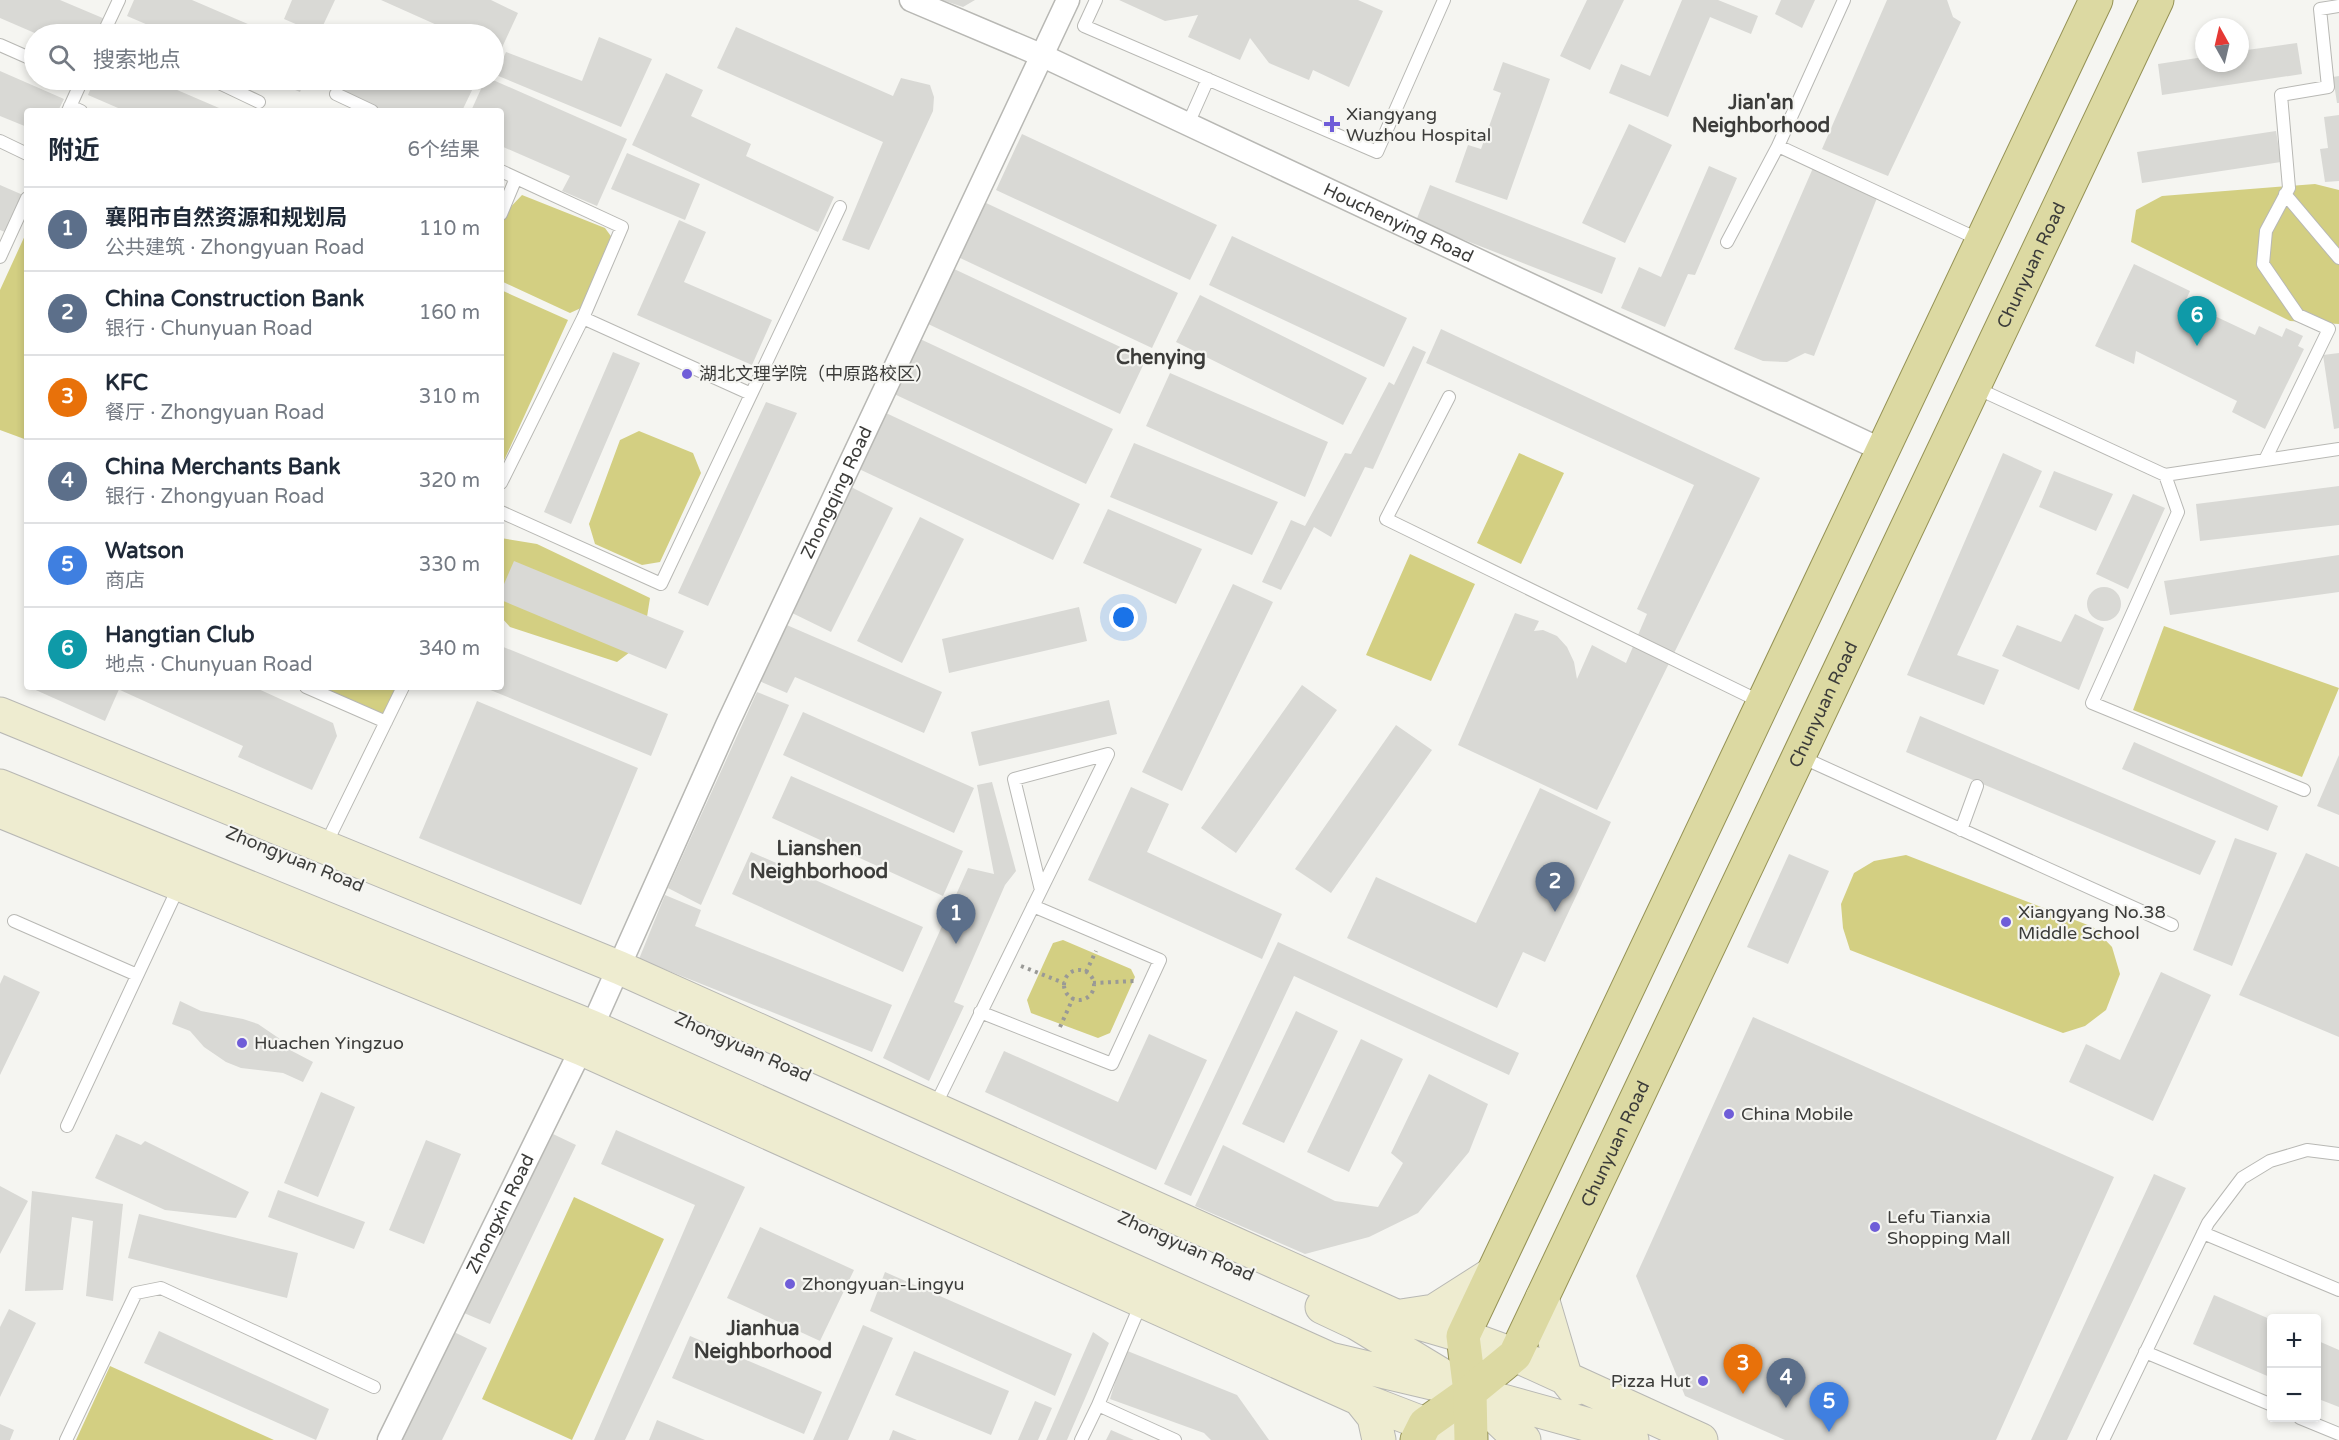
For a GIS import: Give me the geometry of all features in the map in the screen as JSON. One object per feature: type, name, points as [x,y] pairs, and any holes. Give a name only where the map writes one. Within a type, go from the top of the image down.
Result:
[{"type":"main road","points":[[1471,1440],[1470,1392],[1463,1336],[2096,0]]},
{"type":"main road","name":"Chunyuan Road","points":[[1421,1432],[1515,1355],[2157,0]]},
{"type":"main road","points":[[0,714],[324,847],[614,978],[933,1109],[1398,1317],[1463,1336],[1515,1355],[1701,1440]]},
{"type":"main road","name":"Zhongyuan Road","points":[[0,738],[614,978],[1356,1323],[1470,1392],[1516,1436],[1524,1440]]},
{"type":"main road","name":"Zhongyuan Road","points":[[0,786],[1330,1359],[1470,1392],[1622,1435]]},
{"type":"main road","points":[[0,811],[180,885],[587,1038],[1142,1301],[1360,1399],[1421,1432],[1460,1440]]},
{"type":"main road","points":[[1356,1323],[1434,1311],[1492,1274]]},
{"type":"main road","points":[[1542,1298],[1566,1379],[1622,1435]]},
{"type":"main road","points":[[1330,1359],[1374,1417],[1379,1440]]},
{"type":"street","name":"Houchenying Road","points":[[911,0],[1043,56],[1882,450]]},
{"type":"street","name":"Zhongqing Road","points":[[614,978],[727,725],[1068,0]]},
{"type":"street","name":"Zhongxin Road","points":[[389,1440],[587,1038],[614,978]]},
{"type":"lane","points":[[107,24],[119,0]]},
{"type":"lane","points":[[1096,0],[1084,26],[1377,152],[1444,0]]},
{"type":"lane","points":[[1727,242],[1778,146],[1844,0]]},
{"type":"lane","points":[[2265,460],[2334,329],[2298,315],[2263,264],[2266,231],[2289,188],[2281,95],[2328,87],[2320,9],[2339,6]]},
{"type":"lane","points":[[0,45],[24,56]]},
{"type":"lane","points":[[1188,124],[1208,79]]},
{"type":"lane","points":[[73,108],[78,90]]},
{"type":"lane","points":[[234,90],[259,102]]},
{"type":"lane","points":[[336,94],[366,108]]},
{"type":"lane","points":[[0,141],[24,153]]},
{"type":"lane","points":[[1778,146],[1981,241]]},
{"type":"lane","points":[[504,172],[622,227],[583,318],[504,477]]},
{"type":"lane","points":[[504,207],[516,178]]},
{"type":"lane","points":[[2285,194],[2339,258]]},
{"type":"lane","points":[[0,257],[24,205]]},
{"type":"lane","points":[[504,513],[662,584],[840,207]]},
{"type":"lane","points":[[583,318],[751,394]]},
{"type":"lane","points":[[1972,387],[2165,475],[2339,449]]},
{"type":"lane","points":[[1449,397],[1386,519],[1762,703]]},
{"type":"lane","points":[[2165,475],[2178,512],[2092,703],[2304,790]]},
{"type":"lane","points":[[313,690],[386,722]]},
{"type":"lane","points":[[324,847],[402,690]]},
{"type":"lane","points":[[933,1109],[1041,890],[1107,754],[1014,779],[1041,890]]},
{"type":"lane","points":[[1798,756],[2172,926]]},
{"type":"lane","points":[[1961,830],[1977,786]]},
{"type":"lane","points":[[67,1126],[180,885]]},
{"type":"lane","points":[[980,1012],[1113,1064],[1160,960],[1033,906]]},
{"type":"lane","points":[[14,921],[137,975]]},
{"type":"lane","points":[[2103,1440],[2208,1222],[2242,1178],[2270,1161],[2307,1150],[2339,1154]]},
{"type":"lane","points":[[2203,1233],[2339,1290]]},
{"type":"lane","points":[[66,1440],[136,1293],[161,1288],[374,1387]]},
{"type":"lane","points":[[1081,1440],[1142,1301]]},
{"type":"lane","points":[[2145,1352],[2267,1403]]},
{"type":"lane","points":[[1098,1405],[1175,1440]]},
{"type":"lane","points":[[2310,1422],[2339,1434]]},
{"type":"path","points":[[1086,972],[1103,936]]},
{"type":"path","points":[[1006,960],[1064,983]]},
{"type":"path","points":[[1086,972],[1072,971],[1064,983],[1066,992],[1073,998],[1083,999],[1091,993],[1094,984]]},
{"type":"path","points":[[1086,972],[1094,984]]},
{"type":"path","points":[[1094,984],[1151,980]]},
{"type":"path","points":[[1054,1041],[1073,998]]},
{"type":"shaded area","points":[[2315,184],[2339,190],[2339,324],[2290,321],[2131,242],[2136,210],[2162,196]]},
{"type":"shaded area","points":[[522,195],[605,228],[613,239],[581,308],[570,313],[504,282],[505,213]]},
{"type":"shaded area","points":[[24,238],[24,439],[0,430],[0,290]]},
{"type":"shaded area","points":[[504,291],[568,320],[504,460]]},
{"type":"shaded area","points":[[639,431],[693,453],[701,473],[660,562],[642,565],[595,544],[589,524],[620,440]]},
{"type":"shaded area","points":[[1519,453],[1564,473],[1521,564],[1477,543]]},
{"type":"shaded area","points":[[504,538],[537,544],[650,598],[643,642],[617,662],[510,627],[504,620]]},
{"type":"shaded area","points":[[1410,554],[1475,584],[1431,681],[1366,655]]},
{"type":"shaded area","points":[[2164,626],[2339,688],[2302,777],[2133,710]]},
{"type":"shaded area","points":[[329,690],[395,690],[383,714]]},
{"type":"shaded area","points":[[1906,855],[2093,927],[2112,947],[2120,974],[2106,1010],[2085,1026],[2063,1033],[1850,950],[1843,928],[1841,904],[1854,873],[1874,861]]},
{"type":"shaded area","points":[[1063,940],[1131,969],[1135,977],[1110,1033],[1098,1038],[1031,1013],[1027,1000],[1053,943]]},
{"type":"shaded area","points":[[574,1197],[664,1239],[572,1440],[482,1399]]},
{"type":"shaded area","points":[[110,1366],[274,1440],[76,1440]]},
{"type":"building","points":[[0,0],[60,0],[105,19],[103,24],[24,24],[24,28],[0,18]]},
{"type":"building","points":[[134,0],[192,0],[248,24],[146,24],[127,16]]},
{"type":"building","points":[[292,0],[335,0],[324,24],[296,24],[284,19]]},
{"type":"building","points":[[381,0],[491,0],[518,13],[504,43],[504,24],[435,24]]},
{"type":"building","points":[[942,0],[975,0],[963,7]]},
{"type":"building","points":[[1119,0],[1358,0],[1383,11],[1349,87],[1313,70],[1309,80],[1269,63],[1250,38],[1240,60],[1188,37],[1198,15],[1165,21]]},
{"type":"building","points":[[1587,0],[1624,0],[1590,70],[1560,56]]},
{"type":"building","points":[[1682,0],[1718,0],[1758,16],[1751,34],[1710,17],[1668,117],[1609,93],[1621,64],[1650,76]]},
{"type":"building","points":[[1781,0],[1815,0],[1802,28],[1775,14]]},
{"type":"building","points":[[1887,0],[1947,0],[1953,17],[1961,22],[1888,176],[1822,149]]},
{"type":"building","points":[[736,27],[893,96],[901,78],[930,85],[934,97],[933,111],[869,250],[842,240],[883,142],[717,68]]},
{"type":"building","points":[[599,37],[652,59],[621,127],[504,78],[504,57],[506,52],[582,81]]},
{"type":"building","points":[[2297,43],[2302,74],[2162,95],[2158,64],[2195,58],[2195,72],[2249,72],[2249,50]]},
{"type":"building","points":[[1503,62],[1550,79],[1507,200],[1455,182],[1468,145],[1481,149],[1501,93],[1493,90]]},
{"type":"building","points":[[0,71],[24,82],[24,90],[43,90],[64,99],[60,108],[24,108],[24,126],[0,116]]},
{"type":"building","points":[[666,73],[703,90],[691,116],[751,144],[746,156],[834,197],[818,232],[632,145]]},
{"type":"building","points":[[2339,76],[2339,103],[2337,103],[2333,77]]},
{"type":"building","points":[[504,85],[627,139],[597,206],[562,191],[570,176],[504,147],[504,108],[472,108],[480,90],[504,90]]},
{"type":"building","points":[[90,90],[177,90],[219,108],[118,108],[88,95]]},
{"type":"building","points":[[336,90],[472,90],[463,108],[375,108]]},
{"type":"building","points":[[2339,115],[2339,181],[2325,182],[2320,149],[2328,148],[2324,117]]},
{"type":"building","points":[[1629,124],[1672,145],[1625,243],[1582,223]]},
{"type":"building","points":[[2276,131],[2281,162],[2142,183],[2137,152]]},
{"type":"building","points":[[1022,134],[1217,225],[1190,280],[996,190]]},
{"type":"building","points":[[627,153],[700,184],[685,220],[611,189]]},
{"type":"building","points":[[1709,166],[1737,178],[1695,275],[1688,274],[1665,327],[1621,308],[1639,267],[1661,277]]},
{"type":"building","points":[[1813,168],[1877,198],[1814,356],[1805,353],[1787,362],[1763,361],[1734,349]]},
{"type":"building","points":[[0,185],[23,195],[7,233],[0,230]]},
{"type":"building","points":[[1430,185],[1616,258],[1602,294],[1416,221]]},
{"type":"building","points":[[984,202],[1178,293],[1152,348],[958,257]]},
{"type":"building","points":[[679,220],[706,232],[684,282],[772,320],[752,365],[637,315]]},
{"type":"building","points":[[1232,236],[1407,318],[1384,367],[1209,285]]},
{"type":"building","points":[[2134,264],[2190,291],[2185,302],[2255,335],[2259,326],[2282,337],[2286,328],[2303,336],[2298,346],[2304,349],[2265,429],[2232,412],[2237,401],[2136,351],[2134,364],[2095,346]]},
{"type":"building","points":[[952,268],[1146,359],[1120,414],[926,323]]},
{"type":"building","points":[[1200,295],[1367,378],[1343,425],[1176,342]]},
{"type":"building","points":[[1441,329],[1760,478],[1597,810],[1458,745],[1515,613],[1539,621],[1534,631],[1543,630],[1557,636],[1567,647],[1574,662],[1577,679],[1592,645],[1626,663],[1647,614],[1637,609],[1694,485],[1426,363]]},
{"type":"building","points":[[918,338],[1113,429],[1086,484],[892,393]]},
{"type":"building","points":[[1413,346],[1426,352],[1373,469],[1365,467],[1331,537],[1314,527],[1281,590],[1262,582],[1291,520],[1305,526],[1345,453],[1351,454],[1389,382],[1394,385]]},
{"type":"building","points":[[613,352],[640,363],[571,524],[544,512]]},
{"type":"building","points":[[2339,353],[2339,428],[2334,429],[2323,355]]},
{"type":"building","points":[[1170,373],[1328,442],[1305,497],[1146,426]]},
{"type":"building","points":[[766,402],[797,413],[708,606],[678,593]]},
{"type":"building","points":[[886,413],[1080,504],[1053,560],[859,469]]},
{"type":"building","points":[[1134,443],[1278,502],[1252,555],[1110,497]]},
{"type":"building","points":[[2003,453],[2042,471],[1957,655],[1999,670],[1984,705],[1907,675]]},
{"type":"building","points":[[2054,471],[2113,494],[2096,531],[2039,507]]},
{"type":"building","points":[[849,486],[893,508],[831,632],[786,610]]},
{"type":"building","points":[[2339,486],[2339,525],[2200,541],[2196,504]]},
{"type":"building","points":[[2133,494],[2165,508],[2128,589],[2096,574]]},
{"type":"building","points":[[1108,509],[1202,549],[1176,604],[1083,563]]},
{"type":"building","points":[[920,517],[964,539],[902,663],[857,641]]},
{"type":"building","points":[[2339,555],[2339,592],[2170,615],[2164,581]]},
{"type":"building","points":[[514,561],[684,631],[666,669],[504,601],[504,584]]},
{"type":"building","points":[[1233,584],[1273,602],[1182,791],[1142,772]]},
{"type":"building","points":[[2104,587],[2116,592],[2121,604],[2116,616],[2104,621],[2092,616],[2087,604],[2092,592]]},
{"type":"building","points":[[1079,607],[1087,641],[949,673],[942,639]]},
{"type":"building","points":[[2075,614],[2104,628],[2079,690],[2002,656],[2017,625],[2061,642]]},
{"type":"building","points":[[782,623],[942,692],[924,733],[795,677],[787,693],[757,680]]},
{"type":"building","points":[[504,647],[668,714],[651,756],[490,690],[504,690]]},
{"type":"building","points":[[1302,685],[1337,710],[1236,853],[1201,828]]},
{"type":"building","points":[[36,690],[119,690],[105,721]]},
{"type":"building","points":[[120,690],[261,690],[333,723],[337,736],[312,790],[238,757],[243,746]]},
{"type":"building","points":[[757,692],[789,705],[701,905],[668,888]]},
{"type":"building","points":[[1109,700],[1117,734],[979,766],[971,732]]},
{"type":"building","points":[[477,701],[638,768],[581,905],[419,838]]},
{"type":"building","points":[[803,712],[974,788],[954,833],[783,755]]},
{"type":"building","points":[[1920,716],[2216,841],[2200,875],[1906,752]]},
{"type":"building","points":[[1396,725],[1432,750],[1331,893],[1295,869]]},
{"type":"building","points":[[2134,742],[2278,806],[2268,831],[2122,769]]},
{"type":"building","points":[[2339,755],[2339,815],[2317,806]]},
{"type":"building","points":[[791,776],[963,851],[943,896],[772,818]]},
{"type":"building","points":[[992,782],[1016,871],[1005,885],[954,1002],[964,1006],[929,1081],[883,1058],[968,868],[994,874],[977,785]]},
{"type":"building","points":[[1131,787],[1169,804],[1147,852],[1282,914],[1262,959],[1088,880]]},
{"type":"building","points":[[1540,788],[1611,822],[1545,962],[1523,952],[1497,1008],[1347,938],[1376,877],[1476,923]]},
{"type":"building","points":[[2235,838],[2277,853],[2232,966],[2193,950]]},
{"type":"building","points":[[751,852],[923,927],[903,972],[732,894]]},
{"type":"building","points":[[2306,853],[2339,867],[2339,1037],[2239,995]]},
{"type":"building","points":[[1789,854],[1829,871],[1788,964],[1747,947]]},
{"type":"building","points":[[665,895],[701,910],[695,926],[892,1005],[872,1052],[639,959]]},
{"type":"building","points":[[1278,942],[1519,1053],[1509,1075],[1294,976],[1191,1196],[1164,1184]]},
{"type":"building","points":[[2161,972],[2211,995],[2153,1121],[2069,1082],[2086,1044],[2120,1060]]},
{"type":"building","points":[[4,975],[40,992],[0,1075],[0,984]]},
{"type":"building","name":"Huachen Yingzuo","points":[[180,1001],[201,1011],[258,1024],[280,1039],[292,1051],[313,1062],[303,1082],[283,1073],[241,1068],[226,1062],[204,1047],[190,1031],[172,1024]]},
{"type":"building","points":[[1296,1011],[1338,1031],[1284,1143],[1242,1124]]},
{"type":"building","name":"Lefu Tianxia Shopping Mall","points":[[1753,1017],[2114,1177],[1996,1440],[1785,1440],[1685,1396],[1636,1276]]},
{"type":"building","points":[[1149,1034],[1207,1060],[1156,1170],[985,1092],[1004,1051],[1118,1102]]},
{"type":"building","points":[[1361,1039],[1403,1059],[1349,1172],[1307,1152]]},
{"type":"building","points":[[1429,1074],[1488,1104],[1469,1152],[1418,1213],[1369,1237],[1305,1254],[1195,1206],[1223,1145],[1335,1201],[1378,1207],[1403,1163],[1391,1153]]},
{"type":"building","points":[[321,1092],[355,1107],[318,1197],[284,1183]]},
{"type":"building","points":[[616,1130],[745,1187],[625,1440],[594,1440],[695,1205],[601,1164]]},
{"type":"building","points":[[116,1134],[141,1145],[145,1141],[249,1192],[236,1218],[165,1210],[95,1178]]},
{"type":"building","points":[[553,1134],[576,1145],[490,1324],[464,1313]]},
{"type":"building","points":[[426,1140],[461,1154],[424,1244],[389,1230]]},
{"type":"building","points":[[2154,1174],[2186,1188],[2067,1440],[2031,1440]]},
{"type":"building","points":[[0,1186],[28,1201],[0,1254]]},
{"type":"building","points":[[278,1190],[365,1222],[354,1249],[268,1217]]},
{"type":"building","points":[[32,1191],[123,1204],[113,1301],[86,1296],[93,1221],[72,1217],[63,1290],[25,1291]]},
{"type":"building","points":[[139,1214],[298,1253],[287,1298],[128,1258]]},
{"type":"building","name":"Zhongyuan-Lingyu","points":[[760,1227],[854,1270],[820,1341],[727,1298]]},
{"type":"building","points":[[885,1272],[1072,1354],[1055,1396],[870,1311]]},
{"type":"building","points":[[2214,1295],[2267,1318],[2267,1376],[2193,1344]]},
{"type":"building","points":[[9,1309],[36,1323],[0,1397],[0,1327]]},
{"type":"building","points":[[863,1325],[893,1338],[848,1440],[813,1440]]},
{"type":"building","points":[[159,1331],[329,1409],[316,1440],[144,1363]]},
{"type":"building","points":[[454,1332],[487,1348],[442,1440],[402,1440]]},
{"type":"building","points":[[1093,1332],[1109,1343],[1067,1440],[1046,1440]]},
{"type":"building","points":[[690,1336],[822,1392],[804,1434],[672,1378]]},
{"type":"building","points":[[2321,1342],[2339,1350],[2339,1407],[2321,1400]]},
{"type":"building","points":[[1125,1350],[1237,1395],[1269,1440],[1211,1440],[1204,1433],[1110,1399]]},
{"type":"building","points":[[914,1351],[1009,1391],[991,1435],[895,1395]]},
{"type":"building","points":[[1035,1401],[1052,1408],[1038,1440],[1018,1440]]},
{"type":"building","points":[[657,1420],[705,1440],[649,1440]]},
{"type":"building","points":[[0,1424],[14,1430],[10,1440],[0,1440]]},
{"type":"building","points":[[893,1430],[917,1440],[889,1440]]},
{"type":"building","points":[[1111,1430],[1134,1440],[1106,1440]]},
{"type":"place","name":"Xiangyang Wuzhou Hospital","points":[[1332,124]]},
{"type":"place","name":"Hangtian Club","points":[[2197,346]]},
{"type":"place","name":"湖北文理学院（中原路校区）","points":[[687,374]]},
{"type":"place","name":"China Construction Bank","points":[[1555,912]]},
{"type":"place","name":"Xiangyang No.38 Middle School","points":[[2006,922]]},
{"type":"place","name":"襄阳市自然资源和规划局","points":[[956,944]]},
{"type":"place","name":"Huachen Yingzuo","points":[[242,1043]]},
{"type":"place","name":"China Mobile","points":[[1729,1114]]},
{"type":"place","name":"Lefu Tianxia Shopping Mall","points":[[1875,1227]]},
{"type":"place","name":"Zhongyuan-Lingyu","points":[[790,1284]]},
{"type":"place","name":"Pizza Hut","points":[[1703,1381]]},
{"type":"place","name":"KFC","points":[[1743,1394]]},
{"type":"place","name":"China Merchants Bank","points":[[1786,1408]]},
{"type":"place","name":"Watson","points":[[1829,1432]]},
{"type":"district","name":"Jian'an Neighborhood","points":[[1761,114]]},
{"type":"district","name":"Chenying","points":[[1161,358]]},
{"type":"district","name":"Lianshen Neighborhood","points":[[819,860]]},
{"type":"district","name":"Jianhua Neighborhood","points":[[763,1340]]}]
